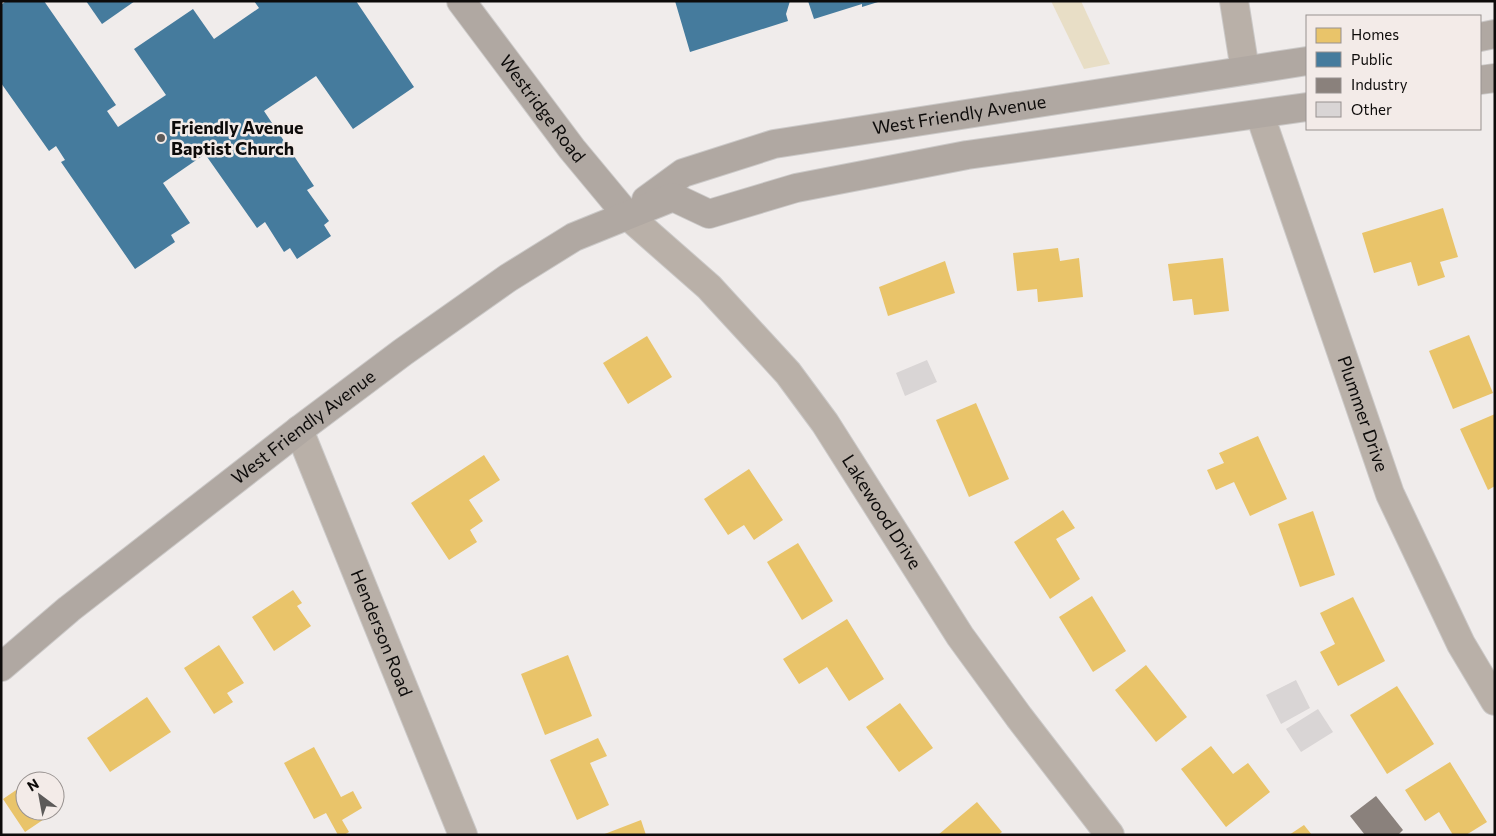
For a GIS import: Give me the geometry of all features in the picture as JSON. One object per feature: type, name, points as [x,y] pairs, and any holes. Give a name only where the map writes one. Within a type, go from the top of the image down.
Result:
[{"type":"main road","name":"Westridge Road","points":[[461,1],[572,149],[626,214]]},
{"type":"main road","points":[[1481,36],[1495,34]]},
{"type":"main road","name":"West Friendly Avenue","points":[[626,214],[683,173],[774,144],[1306,61]]},
{"type":"main road","points":[[1481,80],[1495,78]]},
{"type":"main road","name":"West Friendly Avenue","points":[[1,667],[69,609],[403,352],[508,278],[574,237],[626,214],[673,197],[709,214],[796,188],[967,155],[1306,107]]},
{"type":"street","points":[[1234,1],[1245,70]]},
{"type":"street","name":"Plummer Drive","points":[[1260,114],[1390,494],[1461,644],[1495,701]]},
{"type":"street","name":"Lakewood Drive","points":[[626,214],[709,287],[788,373],[825,423],[960,636],[1019,717],[1110,835]]},
{"type":"street","name":"Henderson Road","points":[[300,430],[463,835]]},
{"type":"shaded area","points":[[1051,1],[1081,1],[1110,64],[1084,69]]},
{"type":"building: Homes","points":[[1443,208],[1458,257],[1440,262],[1445,277],[1418,286],[1411,262],[1374,273],[1362,233]]},
{"type":"building: Homes","points":[[1058,248],[1060,261],[1079,258],[1083,297],[1038,302],[1037,289],[1017,291],[1013,253]]},
{"type":"building: Homes","points":[[1223,258],[1229,311],[1194,315],[1192,299],[1173,301],[1168,264]]},
{"type":"building: Homes","points":[[945,261],[955,293],[888,316],[879,287]]},
{"type":"building: Homes","points":[[1469,335],[1493,393],[1453,409],[1429,351]]},
{"type":"building: Homes","points":[[647,336],[672,377],[628,404],[603,363]]},
{"type":"building: Homes","points":[[976,403],[1009,479],[969,497],[936,420]]},
{"type":"building: Homes","points":[[1495,414],[1495,486],[1488,490],[1460,429]]},
{"type":"building: Homes","points":[[1258,436],[1287,499],[1250,516],[1234,482],[1216,490],[1207,470],[1224,463],[1219,453]]},
{"type":"building: Homes","points":[[484,455],[500,480],[469,500],[483,521],[470,530],[477,542],[449,560],[411,503]]},
{"type":"building: Homes","points":[[749,469],[783,520],[754,540],[744,525],[728,535],[704,499]]},
{"type":"building: Homes","points":[[1063,510],[1075,528],[1056,539],[1080,579],[1050,599],[1014,542]]},
{"type":"building: Homes","points":[[1313,511],[1335,575],[1300,587],[1278,524]]},
{"type":"building: Homes","points":[[798,543],[833,601],[802,620],[767,562]]},
{"type":"building: Homes","points":[[293,590],[302,603],[297,606],[311,626],[274,651],[252,617]]},
{"type":"building: Homes","points":[[1092,596],[1126,651],[1093,672],[1059,617]]},
{"type":"building: Homes","points":[[1353,597],[1385,661],[1338,686],[1320,652],[1335,644],[1320,613]]},
{"type":"building: Homes","points":[[847,619],[884,679],[849,701],[827,667],[799,684],[783,659]]},
{"type":"building: Homes","points":[[219,645],[244,683],[227,693],[233,702],[214,714],[184,668]]},
{"type":"building: Homes","points":[[568,655],[592,716],[545,735],[521,674]]},
{"type":"building: Homes","points":[[1146,665],[1187,717],[1156,742],[1115,690]]},
{"type":"building: Homes","points":[[1397,686],[1434,744],[1387,774],[1350,715]]},
{"type":"building: Homes","points":[[147,697],[171,732],[110,772],[87,738]]},
{"type":"building: Homes","points":[[900,703],[933,748],[899,772],[866,727]]},
{"type":"building: Homes","points":[[598,738],[607,756],[590,763],[609,805],[577,820],[550,760]]},
{"type":"building: Homes","points":[[1211,746],[1233,774],[1248,763],[1270,792],[1226,827],[1181,769]]},
{"type":"building: Homes","points":[[314,747],[341,797],[353,791],[362,808],[342,820],[349,832],[344,835],[338,835],[326,813],[314,819],[284,763]]},
{"type":"building: Homes","points":[[1450,762],[1487,822],[1466,835],[1453,835],[1439,812],[1425,821],[1405,790]]},
{"type":"building: Homes","points":[[15,791],[15,817],[3,799]]},
{"type":"building: Homes","points":[[977,802],[1002,832],[998,835],[938,835]]},
{"type":"building: Homes","points":[[641,820],[646,835],[602,835]]},
{"type":"building: Homes","points":[[18,821],[41,821],[25,832]]},
{"type":"building: Homes","points":[[1304,825],[1312,835],[1289,835]]},
{"type":"building: Public","name":"Friendly Avenue Baptist Church","points":[[6,1],[44,1],[116,105],[107,111],[118,127],[166,95],[134,49],[193,9],[214,39],[259,8],[254,1],[356,1],[414,87],[353,129],[316,76],[264,111],[314,186],[307,190],[329,221],[324,225],[331,236],[297,259],[290,248],[284,252],[265,222],[257,228],[205,154],[163,183],[190,223],[171,235],[175,242],[135,269],[61,162],[65,160],[56,146],[49,151],[1,83],[1,5]]},
{"type":"building: Public","points":[[86,1],[135,1],[102,24]]},
{"type":"building: Public","points":[[675,1],[790,1],[786,14],[788,21],[690,52]]},
{"type":"building: Public","points":[[808,1],[878,2],[862,7],[862,4],[814,19]]},
{"type":"building: Industry","points":[[1376,796],[1403,830],[1398,835],[1365,835],[1350,816]]},
{"type":"building: Other","points":[[927,360],[937,382],[905,396],[896,373]]},
{"type":"building: Other","points":[[1296,680],[1310,708],[1281,724],[1266,695]]},
{"type":"building: Other","points":[[1318,709],[1333,732],[1301,752],[1286,729]]},
{"type":"place","name":"Friendly Avenue Baptist Church","points":[[161,138]]}]
